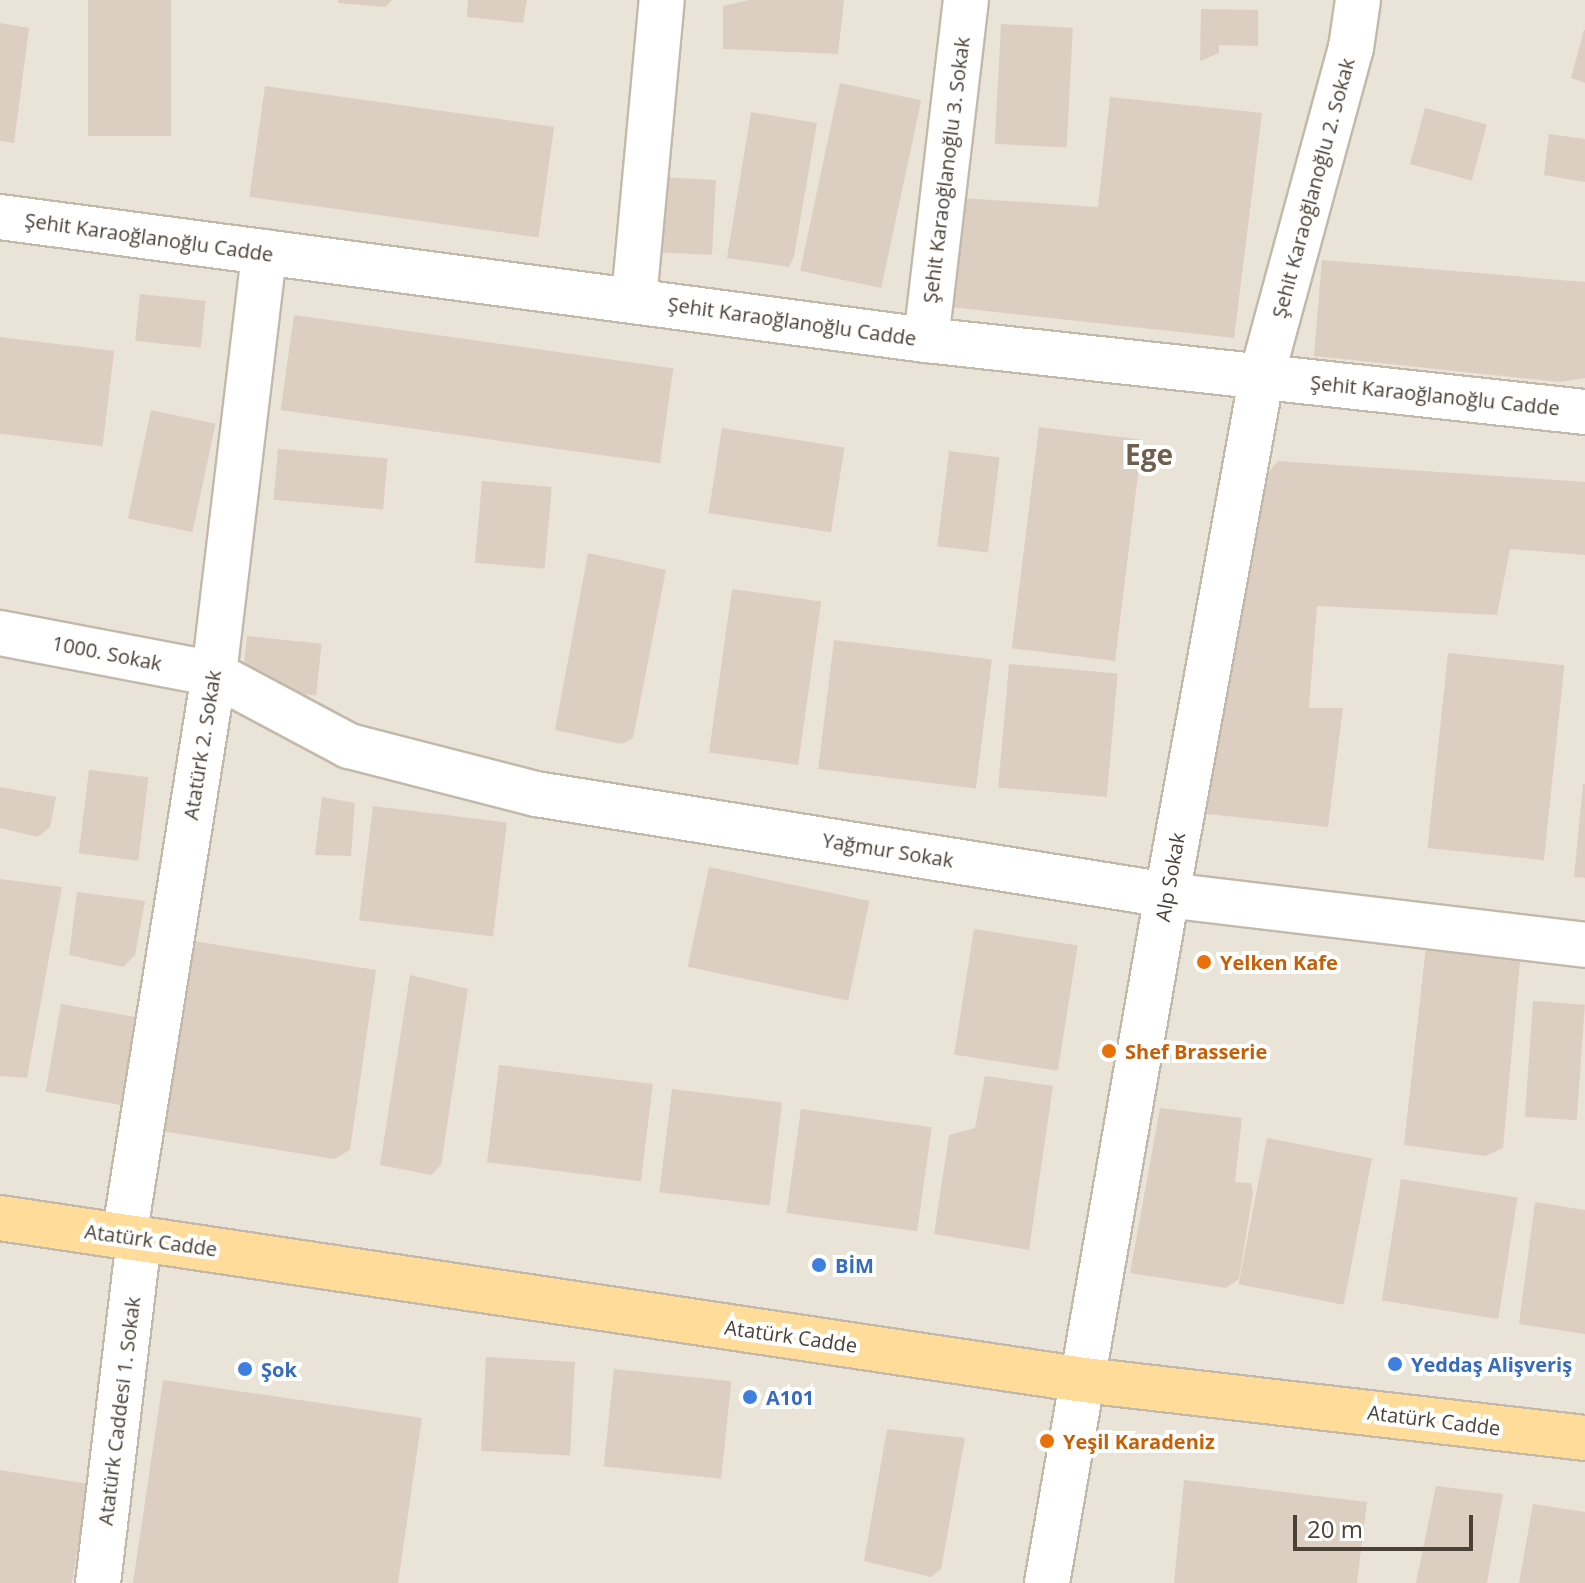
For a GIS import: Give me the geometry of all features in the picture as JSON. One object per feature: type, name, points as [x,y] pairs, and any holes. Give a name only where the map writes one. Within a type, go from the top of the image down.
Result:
[{"type":"main road","name":"Atatürk Cadde","points":[[0,1218],[1084,1380],[1585,1438]]},
{"type":"street","points":[[634,299],[662,0]]},
{"type":"street","name":"Şehit Karaoğlanoğlu 3. Sokak","points":[[926,340],[966,0]]},
{"type":"street","name":"Şehit Karaoğlanoğlu 2. Sokak","points":[[1262,375],[1351,48],[1358,0]]},
{"type":"street","name":"Şehit Karaoğlanoğlu Cadde","points":[[0,217],[926,340],[1585,412]]},
{"type":"street","name":"Atatürk 2. Sokak","points":[[132,1238],[214,674],[264,252]]},
{"type":"street","name":"Alp Sokak","points":[[1047,1583],[1167,895],[1262,375]]},
{"type":"street","name":"1000. Sokak","points":[[0,633],[214,674]]},
{"type":"street","name":"Yağmur Sokak","points":[[214,674],[349,746],[536,794],[1167,895],[1585,945]]},
{"type":"street","name":"Atatürk Caddesi 1. Sokak","points":[[98,1583],[132,1238]]},
{"type":"shaded area","points":[[0,0],[1585,0],[1585,1583],[0,1583]]},
{"type":"building","points":[[88,0],[171,0],[171,136],[88,136]]},
{"type":"building","points":[[338,0],[392,0],[386,7],[338,3]]},
{"type":"building","points":[[468,0],[527,0],[523,23],[467,17]]},
{"type":"building","points":[[749,0],[844,0],[838,54],[723,49],[723,6]]},
{"type":"building","points":[[1201,9],[1258,10],[1258,46],[1219,45],[1219,53],[1200,61]]},
{"type":"building","points":[[0,23],[29,28],[14,143],[0,141]]},
{"type":"building","points":[[1001,24],[1073,28],[1067,148],[995,144]]},
{"type":"building","points":[[1585,30],[1585,83],[1571,78]]},
{"type":"building","points":[[840,83],[921,100],[881,288],[800,271]]},
{"type":"building","points":[[265,86],[554,127],[539,238],[249,197]]},
{"type":"building","points":[[1110,97],[1262,113],[1234,338],[950,307],[961,198],[1098,207]]},
{"type":"building","points":[[1425,108],[1487,125],[1472,181],[1410,164]]},
{"type":"building","points":[[751,112],[817,123],[794,256],[789,267],[727,258]]},
{"type":"building","points":[[1549,134],[1585,139],[1585,182],[1544,175]]},
{"type":"building","points":[[657,177],[716,180],[712,255],[653,252]]},
{"type":"building","points":[[1322,260],[1585,282],[1585,378],[1560,382],[1314,356]]},
{"type":"building","points":[[140,294],[206,301],[201,348],[135,341]]},
{"type":"building","points":[[294,315],[673,368],[660,463],[281,410]]},
{"type":"building","points":[[0,337],[114,351],[102,446],[0,434]]},
{"type":"building","points":[[151,410],[216,424],[192,532],[128,519]]},
{"type":"building","points":[[1039,427],[1142,440],[1115,661],[1012,648]]},
{"type":"building","points":[[722,428],[844,447],[831,532],[709,513]]},
{"type":"building","points":[[278,449],[388,459],[383,509],[274,500]]},
{"type":"building","points":[[949,451],[1000,457],[988,552],[937,546]]},
{"type":"building","points":[[1278,461],[1585,482],[1585,555],[1510,549],[1497,615],[1317,606],[1309,708],[1343,708],[1328,827],[1207,814],[1247,497]]},
{"type":"building","points":[[482,481],[552,487],[545,569],[475,563]]},
{"type":"building","points":[[588,553],[666,570],[633,738],[622,744],[555,730]]},
{"type":"building","points":[[732,589],[821,602],[798,765],[709,752]]},
{"type":"building","points":[[247,636],[322,644],[316,696],[242,688]]},
{"type":"building","points":[[834,640],[992,659],[976,788],[818,769]]},
{"type":"building","points":[[1448,653],[1564,665],[1544,860],[1428,848]]},
{"type":"building","points":[[1009,664],[1118,673],[1107,797],[998,788]]},
{"type":"building","points":[[89,770],[149,777],[138,861],[79,853]]},
{"type":"building","points":[[1585,784],[1585,878],[1574,877]]},
{"type":"building","points":[[0,787],[56,797],[50,827],[38,837],[0,828]]},
{"type":"building","points":[[322,797],[355,803],[351,856],[315,855]]},
{"type":"building","points":[[373,806],[507,822],[493,937],[359,920]]},
{"type":"building","points":[[709,867],[869,901],[848,1001],[688,967]]},
{"type":"building","points":[[0,879],[62,887],[27,1078],[0,1076]]},
{"type":"building","points":[[77,892],[145,901],[135,955],[123,967],[69,955]]},
{"type":"building","points":[[974,929],[1078,945],[1058,1071],[954,1054]]},
{"type":"building","points":[[1427,937],[1521,950],[1503,1148],[1485,1156],[1404,1145]]},
{"type":"building","points":[[193,941],[376,970],[350,1150],[334,1159],[162,1131]]},
{"type":"building","points":[[410,975],[468,989],[441,1165],[431,1175],[380,1165]]},
{"type":"building","points":[[1533,1001],[1585,1005],[1577,1120],[1525,1117]]},
{"type":"building","points":[[61,1004],[137,1017],[121,1105],[46,1092]]},
{"type":"building","points":[[499,1065],[653,1084],[641,1181],[487,1162]]},
{"type":"building","points":[[985,1076],[1053,1086],[1029,1250],[934,1234],[949,1135],[975,1128]]},
{"type":"building","points":[[672,1089],[782,1103],[769,1206],[659,1192]]},
{"type":"building","points":[[1160,1108],[1242,1118],[1235,1182],[1251,1183],[1253,1192],[1239,1279],[1226,1288],[1130,1273]]},
{"type":"building","points":[[801,1109],[932,1127],[917,1231],[786,1213]]},
{"type":"building","points":[[1267,1138],[1372,1158],[1344,1305],[1239,1284]]},
{"type":"building","points":[[1401,1179],[1518,1197],[1498,1319],[1382,1300]]},
{"type":"building","points":[[1535,1202],[1585,1210],[1585,1334],[1519,1324]]},
{"type":"building","points":[[486,1357],[575,1362],[570,1456],[481,1451]]},
{"type":"building","points":[[614,1369],[731,1381],[721,1479],[604,1466]]},
{"type":"building","points":[[163,1380],[422,1418],[398,1583],[133,1583]]},
{"type":"building","points":[[887,1429],[965,1438],[941,1569],[931,1577],[864,1561]]},
{"type":"building","points":[[0,1470],[88,1484],[72,1583],[0,1583]]},
{"type":"building","points":[[1184,1480],[1367,1502],[1357,1583],[1174,1583]]},
{"type":"building","points":[[1436,1486],[1503,1494],[1487,1583],[1416,1583]]},
{"type":"building","points":[[1533,1504],[1585,1512],[1585,1583],[1519,1583]]},
{"type":"place","name":"Yelken Kafe","points":[[1204,962]]},
{"type":"place","name":"Shef Brasserie","points":[[1109,1051]]},
{"type":"place","name":"BİM","points":[[819,1265]]},
{"type":"place","name":"Yeddaş Alişveriş","points":[[1395,1364]]},
{"type":"place","name":"Şok","points":[[245,1369]]},
{"type":"place","name":"A101","points":[[750,1397]]},
{"type":"place","name":"Yeşil Karadeniz","points":[[1047,1441]]},
{"type":"district","name":"Ege","points":[[1149,454]]}]
